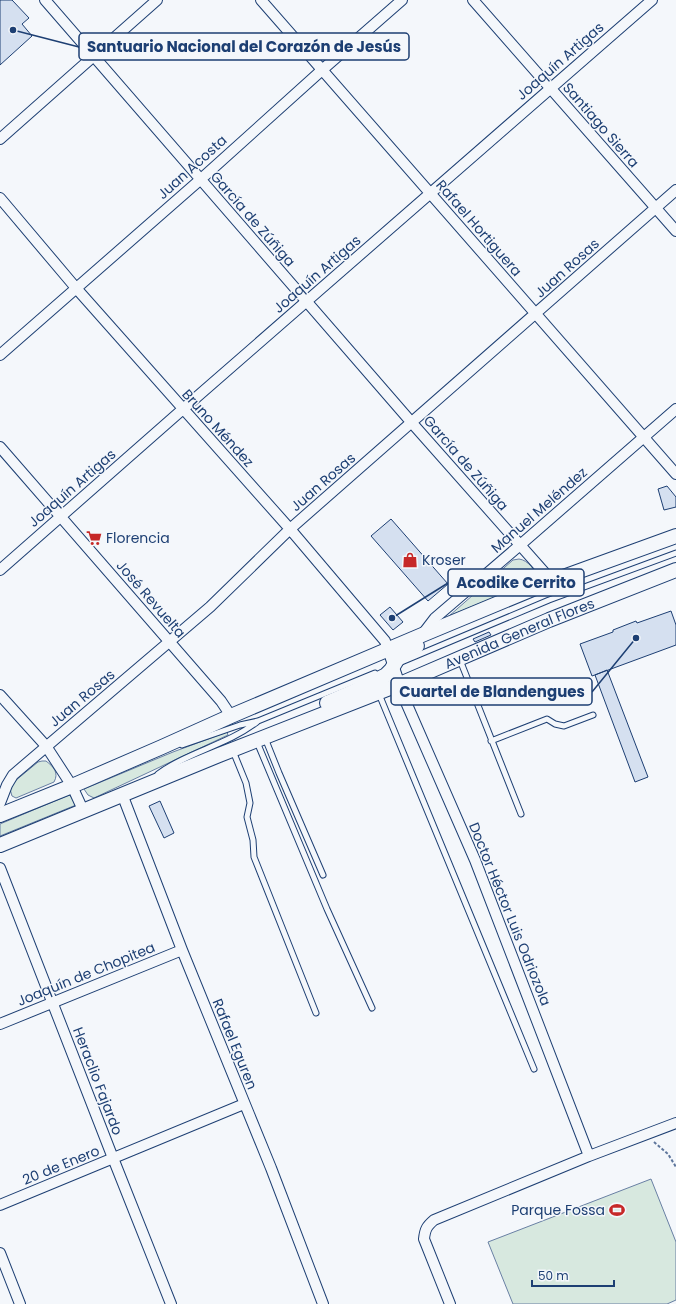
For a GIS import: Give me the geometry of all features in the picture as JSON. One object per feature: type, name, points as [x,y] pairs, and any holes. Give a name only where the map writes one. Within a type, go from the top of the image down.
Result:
[{"type":"main road","name":"Avenida General Flores","points":[[0,815],[72,786],[231,716],[552,581],[676,536]]},
{"type":"main road","name":"Avenida General Flores","points":[[0,845],[141,786],[378,693],[549,620],[676,570]]},
{"type":"main road","points":[[301,723],[319,706],[376,681],[386,675],[394,666],[400,655],[440,636],[453,622]]},
{"type":"street","name":"García de Zúñiga","points":[[45,0],[412,423],[552,581]]},
{"type":"street","points":[[0,138],[157,0]]},
{"type":"street","name":"Rafael Hortiguera","points":[[261,0],[676,474]]},
{"type":"street","name":"Juan Acosta","points":[[0,355],[402,0]]},
{"type":"street","name":"Santiago Sierra","points":[[473,0],[676,231]]},
{"type":"street","name":"Joaquín Artigas","points":[[0,570],[652,0]]},
{"type":"street","name":"Juan Rosas","points":[[0,803],[7,785],[14,775],[210,607],[290,530],[676,190]]},
{"type":"street","name":"Bruno Méndez","points":[[0,198],[76,288],[290,530],[385,641],[400,684]]},
{"type":"street","name":"Manuel Meléndez","points":[[422,635],[435,618],[520,546],[676,409]]},
{"type":"street","name":"José Revuelta","points":[[0,447],[221,701],[231,716]]},
{"type":"street","name":"Doctor Héctor Luis Odriozola","points":[[400,684],[405,700],[474,860],[589,1156]]},
{"type":"street","points":[[0,695],[46,746],[72,786],[83,810]]},
{"type":"street","name":"Rafael Eguren","points":[[122,794],[182,950],[271,1168],[323,1304]]},
{"type":"street","name":"Heraclio Fajardo","points":[[0,868],[171,1304]]},
{"type":"street","name":"Joaquín de Chopitea","points":[[0,1024],[182,950]]},
{"type":"street","name":"20 de Enero","points":[[0,1205],[244,1104]]},
{"type":"street","points":[[450,1304],[424,1239],[424,1232],[427,1226],[434,1220],[589,1156],[676,1123]]},
{"type":"street","points":[[0,1253],[20,1304]]},
{"type":"lane","name":"Avenida General Flores","points":[[162,747],[170,749],[240,725],[258,722],[549,600],[676,553]]},
{"type":"lane","points":[[460,659],[521,814]]},
{"type":"lane","points":[[378,693],[534,1069]]},
{"type":"lane","points":[[491,741],[547,719],[555,724],[564,726],[593,715]]},
{"type":"lane","name":"Avenida General Flores","points":[[141,786],[171,764],[244,732],[258,722]]},
{"type":"lane","points":[[261,739],[279,773],[323,875]]},
{"type":"lane","points":[[261,739],[327,909],[372,1008]]},
{"type":"lane","points":[[233,750],[246,783],[250,803],[247,817],[253,840],[254,856],[316,1013]]},
{"type":"path","points":[[646,1135],[668,1154],[676,1167]]},
{"type":"shaded area","points":[[519,559],[526,561],[531,566],[537,580],[449,616],[513,560]]},
{"type":"shaded area","points":[[227,732],[228,735],[94,798],[88,795],[84,789],[173,752]]},
{"type":"shaded area","points":[[46,761],[55,770],[56,776],[54,782],[16,798],[12,796],[10,789],[15,781],[38,762]]},
{"type":"shaded area","points":[[69,795],[74,799],[76,805],[0,836],[0,824]]},
{"type":"shaded area","name":"Parque Fossa","points":[[651,1179],[676,1242],[676,1300],[667,1304],[513,1304],[488,1242]]},
{"type":"building","points":[[0,0],[12,0],[29,18],[22,24],[32,36],[0,65]]},
{"type":"building","points":[[667,486],[676,497],[676,507],[664,510],[658,489]]},
{"type":"building","name":"Kroser","points":[[391,519],[448,584],[428,601],[371,536]]},
{"type":"building","points":[[390,607],[403,622],[393,630],[380,615]]},
{"type":"building","points":[[671,611],[676,625],[676,645],[592,676],[580,644],[613,632],[613,630],[636,621],[637,623]]},
{"type":"building","points":[[489,632],[491,635],[475,642],[473,639]]},
{"type":"building","points":[[607,670],[648,777],[635,782],[595,675]]},
{"type":"building","points":[[160,801],[174,833],[164,838],[149,806]]},
{"type":"place","name":"Santuario Nacional del Corazón de Jesús","points":[[13,30]]},
{"type":"place","name":"Florencia","points":[[94,538]]},
{"type":"place","name":"Kroser","points":[[410,560]]},
{"type":"place","name":"Acodike Cerrito","points":[[392,618]]},
{"type":"place","name":"Cuartel de Blandengues","points":[[636,638]]},
{"type":"place","name":"Parque Fossa","points":[[617,1210]]}]
